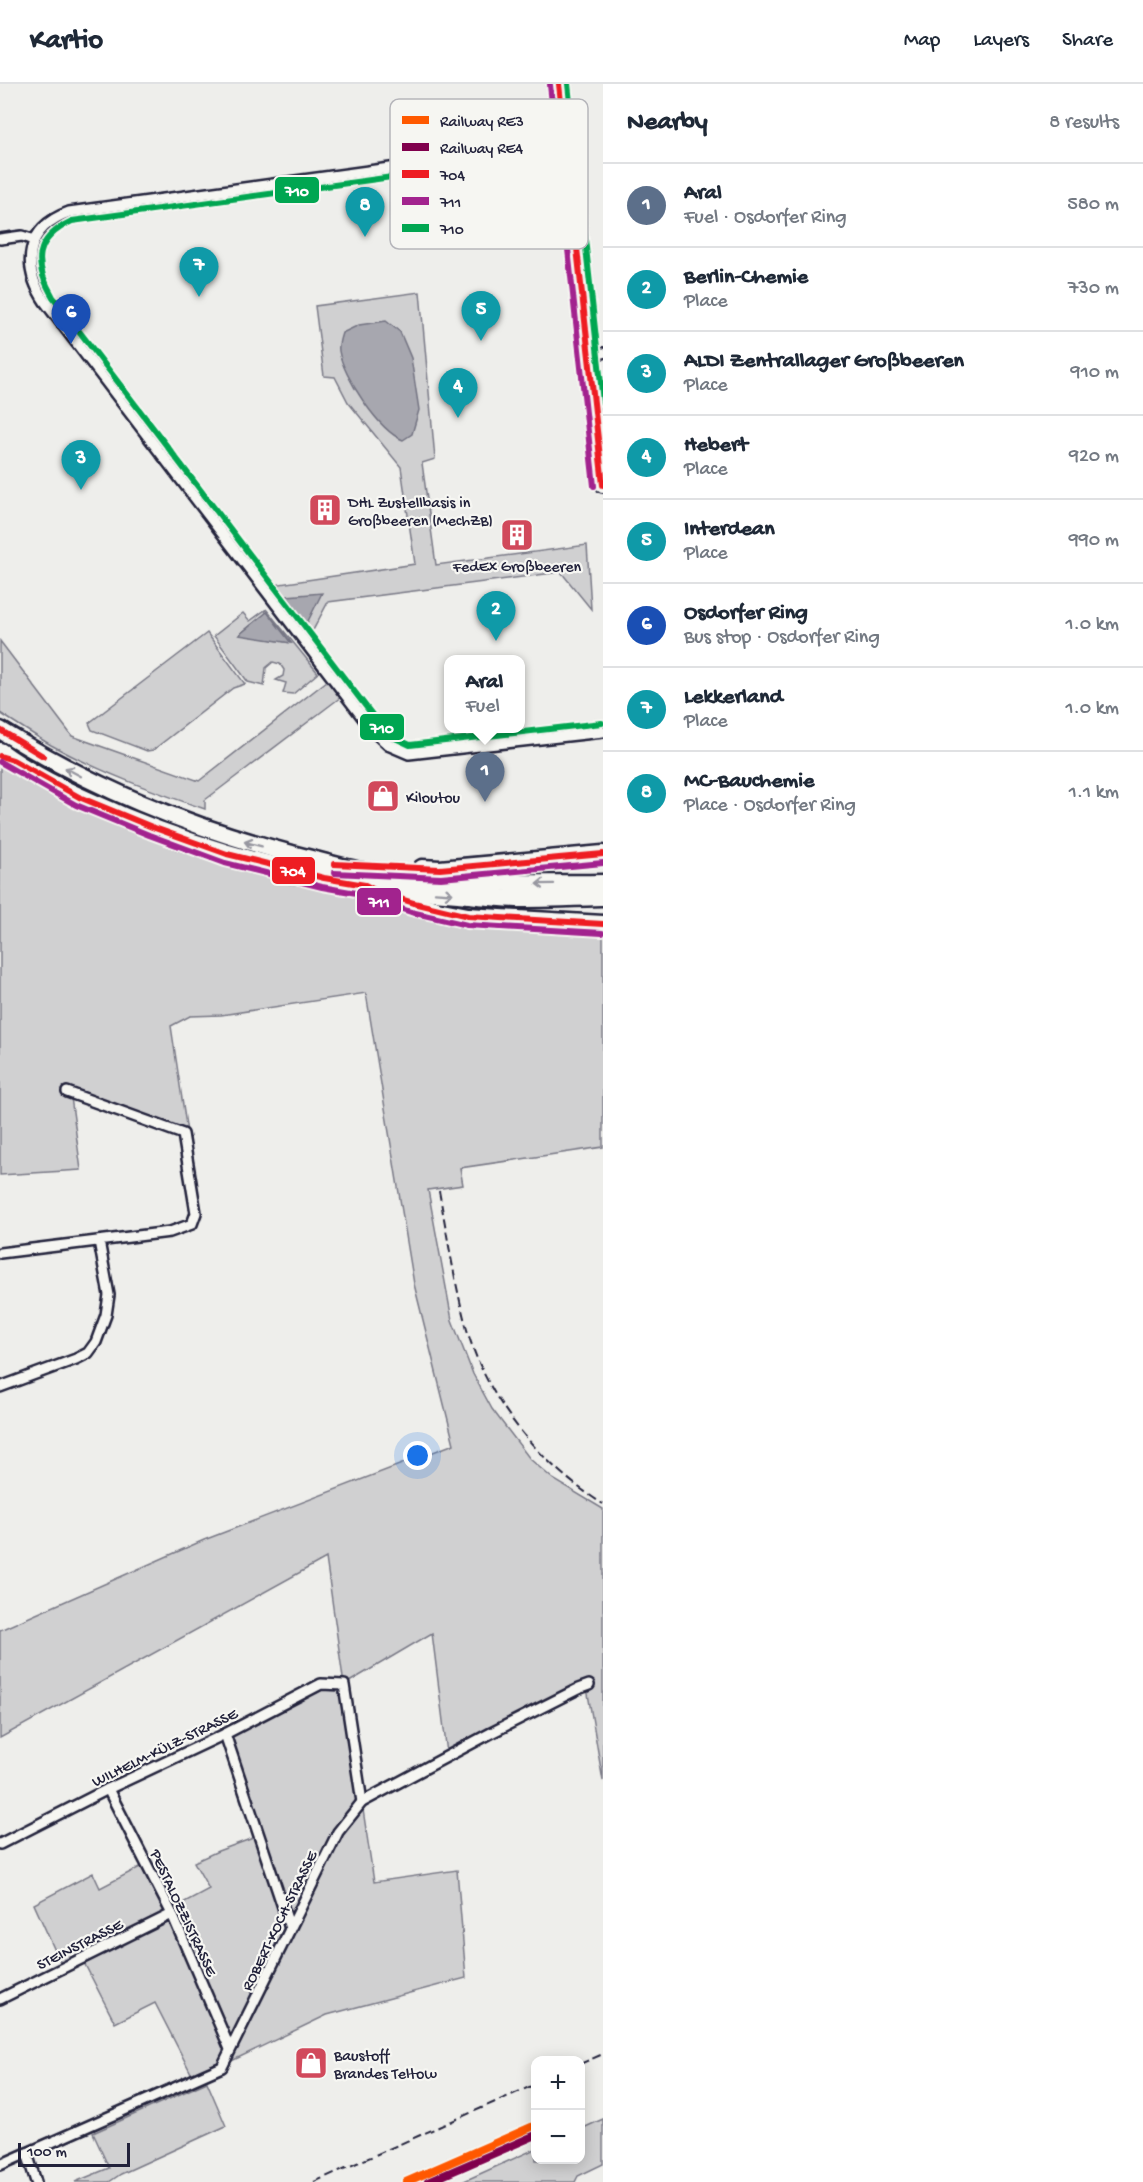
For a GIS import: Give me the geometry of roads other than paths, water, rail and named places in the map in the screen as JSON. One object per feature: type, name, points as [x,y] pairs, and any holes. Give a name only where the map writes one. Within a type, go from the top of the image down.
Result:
[{"type":"highway","points":[[0,730],[85,779],[158,812],[234,839],[330,864],[365,872],[428,879],[517,884],[603,883]]},
{"type":"highway","points":[[4,756],[79,797],[181,838],[228,854],[324,878],[365,885],[515,899],[603,897]]},
{"type":"highway","points":[[330,864],[440,869],[603,854]]},
{"type":"highway","points":[[365,885],[378,892],[414,903],[468,916],[603,924]]},
{"type":"street","points":[[559,84],[560,99]]},
{"type":"street","points":[[390,168],[77,210],[55,218],[43,228],[35,240],[29,266],[34,285],[380,739],[409,754],[603,732]]},
{"type":"street","points":[[0,239],[22,236],[35,240]]},
{"type":"street","points":[[576,249],[603,485]]},
{"type":"street","points":[[588,355],[603,353]]},
{"type":"street","points":[[0,1253],[171,1232],[192,1224],[196,1212],[183,1134],[67,1092]]},
{"type":"street","points":[[0,1387],[76,1359],[88,1353],[96,1342],[106,1315],[109,1295],[99,1241]]},
{"type":"street","name":"WILHELM-KÜLZ-STRASSE","points":[[0,1844],[108,1789],[225,1734],[321,1684],[344,1685],[362,1803]]},
{"type":"street","name":"ROBERT-KOCH-STRASSE","points":[[0,2165],[222,2067],[338,1832],[362,1803],[491,1733],[589,1685]]},
{"type":"street","points":[[225,1734],[290,1928]]},
{"type":"street","name":"PESTALOZZISTRASSE","points":[[108,1789],[172,1914],[230,2049]]},
{"type":"street","name":"STEINSTRASSE","points":[[0,1999],[172,1914]]},
{"type":"street","points":[[27,2153],[36,2182]]},
{"type":"railway","points":[[439,1191],[465,1322],[473,1349],[485,1376],[500,1402],[536,1448],[579,1488],[603,1504]]},
{"type":"railway","points":[[585,2062],[603,2054]]},
{"type":"railway","points":[[314,2182],[531,2086]]},
{"type":"rail line","name":"RE3","points":[[406,2182],[531,2127]]},
{"type":"rail line","name":"RE4","points":[[428,2182],[531,2137]]},
{"type":"place","name":"MC-Bauchemie","points":[[365,237]]},
{"type":"place","name":"Lekkerland","points":[[199,297]]},
{"type":"place","name":"Interdean","points":[[481,341]]},
{"type":"place","name":"Osdorfer Ring","points":[[71,344]]},
{"type":"place","name":"Hebert","points":[[458,418]]},
{"type":"place","name":"ALDI Zentrallager Großbeeren","points":[[81,490]]},
{"type":"place","name":"DHL Zustellbasis in Großbeeren (MechZB)","points":[[325,510]]},
{"type":"place","name":"FedEx Großbeeren","points":[[517,535]]},
{"type":"place","name":"Berlin-Chemie","points":[[496,641]]},
{"type":"place","name":"Kiloutou","points":[[383,796]]},
{"type":"place","name":"Aral","points":[[485,802]]},
{"type":"place","name":"Baustoff Brandes Teltow","points":[[311,2063]]}]
